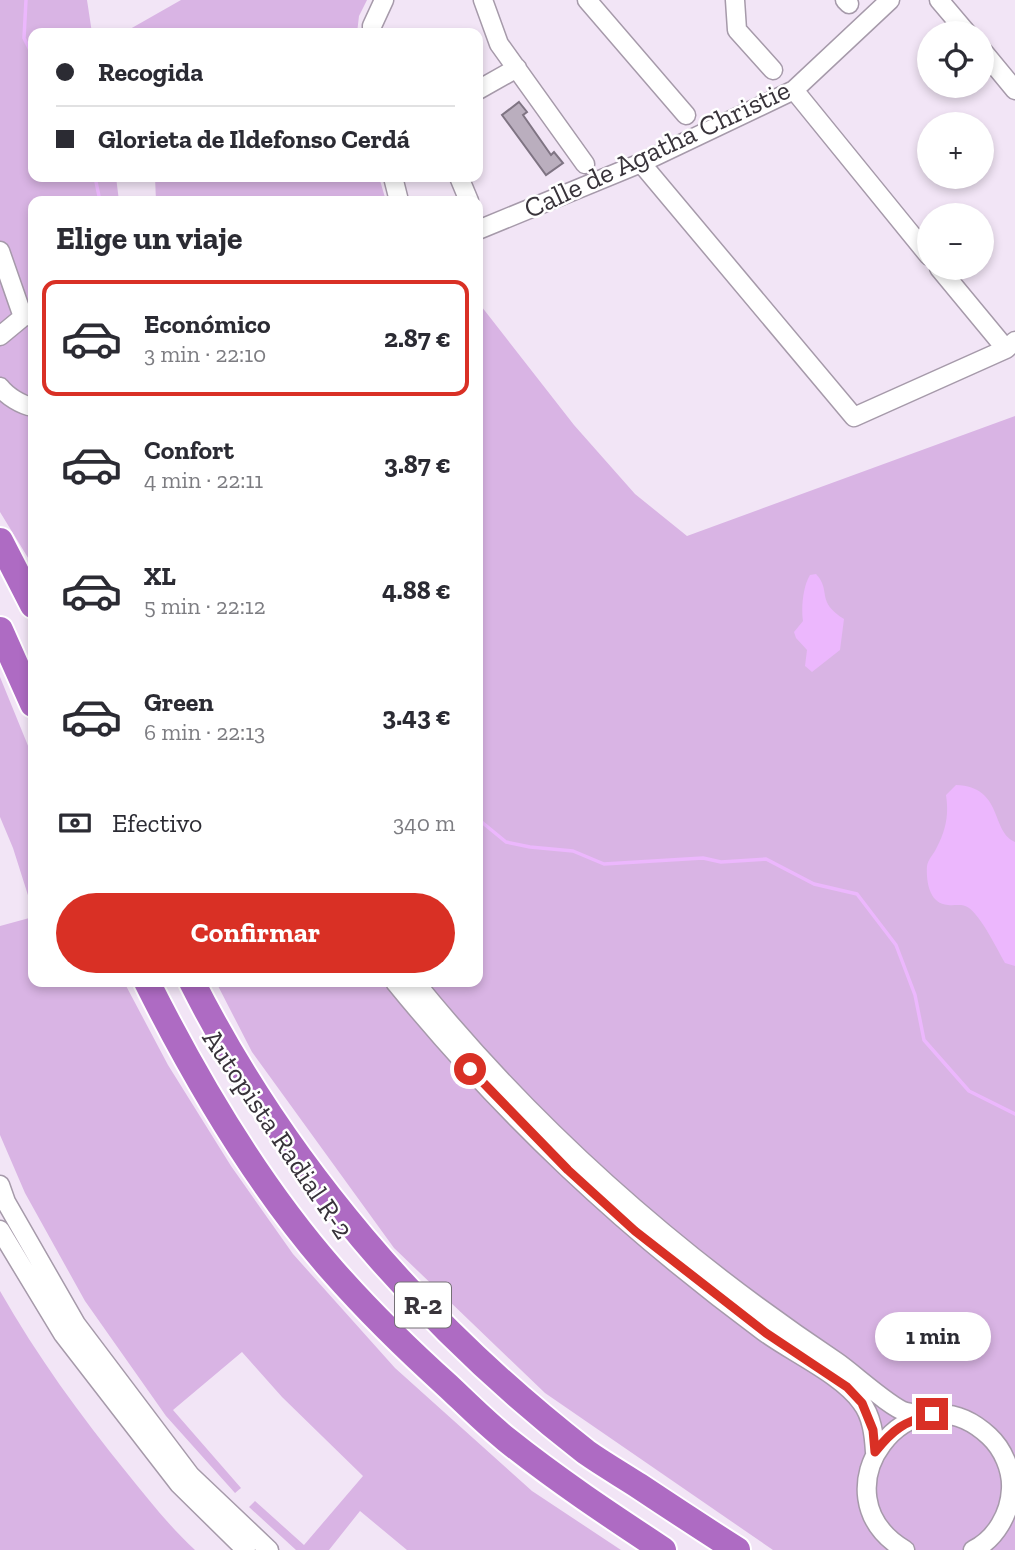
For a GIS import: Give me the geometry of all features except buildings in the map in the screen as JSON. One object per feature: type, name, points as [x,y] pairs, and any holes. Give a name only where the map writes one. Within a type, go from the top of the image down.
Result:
[{"type":"highway","points":[[0,541],[28,595]]},
{"type":"highway","points":[[0,629],[28,693]]},
{"type":"highway","name":"Autopista Radial R-2","points":[[150,987],[177,1041],[234,1135],[272,1192],[332,1269],[407,1348],[506,1439],[595,1506],[663,1550]]},
{"type":"highway","name":"Autopista Radial R-2","points":[[195,987],[260,1102],[336,1206],[400,1281],[491,1373],[589,1454],[737,1550]]},
{"type":"street","points":[[372,28],[384,0]]},
{"type":"street","points":[[483,0],[499,44],[585,164]]},
{"type":"street","points":[[587,0],[686,115]]},
{"type":"street","points":[[736,0],[737,30],[773,70]]},
{"type":"street","name":"Calle de Agatha Christie","points":[[483,228],[641,163],[794,90],[890,0]]},
{"type":"street","points":[[939,0],[957,21]]},
{"type":"street","points":[[994,65],[1015,90]]},
{"type":"street","points":[[483,87],[517,68]]},
{"type":"street","points":[[794,90],[917,241]]},
{"type":"street","points":[[641,163],[854,417],[1011,345],[950,280]]},
{"type":"street","points":[[0,251],[28,316],[0,336]]},
{"type":"street","points":[[0,387],[28,406]]},
{"type":"street","points":[[399,987],[439,1036],[500,1102],[568,1170],[635,1231],[766,1333],[847,1387],[862,1403],[873,1430],[875,1452]]},
{"type":"street","points":[[419,987],[451,1027],[511,1091],[645,1219],[775,1320],[856,1375],[904,1412],[956,1416],[978,1426],[996,1442],[1008,1464],[1012,1488],[1007,1511],[995,1532],[974,1550]]},
{"type":"street","points":[[0,1185],[6,1202],[76,1324],[190,1475],[269,1550]]},
{"type":"street","points":[[0,1230],[63,1334],[179,1484],[246,1550]]},
{"type":"street","points":[[905,1550],[880,1528],[870,1511],[868,1471],[875,1452],[889,1433],[909,1420],[932,1414]]},
{"type":"street","points":[[880,1528],[882,1550]]},
{"type":"shaded area","points":[[0,0],[87,0],[91,28],[28,28],[28,182],[117,182],[118,196],[28,196],[28,558],[0,512]]},
{"type":"shaded area","points":[[181,0],[367,0],[359,16],[358,28],[132,28]]},
{"type":"shaded area","points":[[155,182],[380,182],[385,196],[156,196]]},
{"type":"shaded area","points":[[483,308],[574,425],[635,494],[687,536],[1015,416],[1015,1550],[773,1550],[545,1393],[394,1248],[252,1052],[219,987],[483,987]]},
{"type":"shaded area","points":[[816,574],[821,580],[830,607],[844,619],[840,650],[812,672],[805,666],[807,650],[794,632],[803,621],[806,585],[810,575]]},
{"type":"shaded area","points":[[0,677],[28,746],[28,895],[0,817]]},
{"type":"shaded area","points":[[956,785],[982,793],[994,810],[1002,829],[1015,842],[1015,966],[1005,963],[984,926],[969,908],[942,904],[930,891],[928,863],[945,828],[946,795]]},
{"type":"shaded area","points":[[28,918],[28,987],[127,987],[168,1065],[231,1166],[293,1254],[395,1368],[532,1491],[621,1550],[407,1550],[360,1511],[329,1550],[296,1550],[249,1507],[255,1501],[304,1545],[363,1476],[282,1397],[242,1352],[173,1410],[241,1488],[235,1493],[166,1416],[85,1301],[25,1193],[0,1135],[0,926]]},
{"type":"shaded area","points":[[0,1291],[44,1362],[93,1429],[160,1513],[195,1550],[0,1550]]},
{"type":"waterway","points":[[26,0],[24,38],[28,46]]},
{"type":"waterway","points":[[96,182],[99,196]]},
{"type":"waterway","points":[[483,823],[506,842],[573,851],[604,864],[703,858],[721,862],[766,859],[814,884],[857,894],[896,945],[915,995],[924,1040],[969,1091],[1015,1114]]},
{"type":"route","points":[[470,1069],[568,1170],[635,1231],[766,1333],[847,1387],[862,1403],[873,1430],[875,1452],[889,1433],[909,1420],[932,1414]]}]
